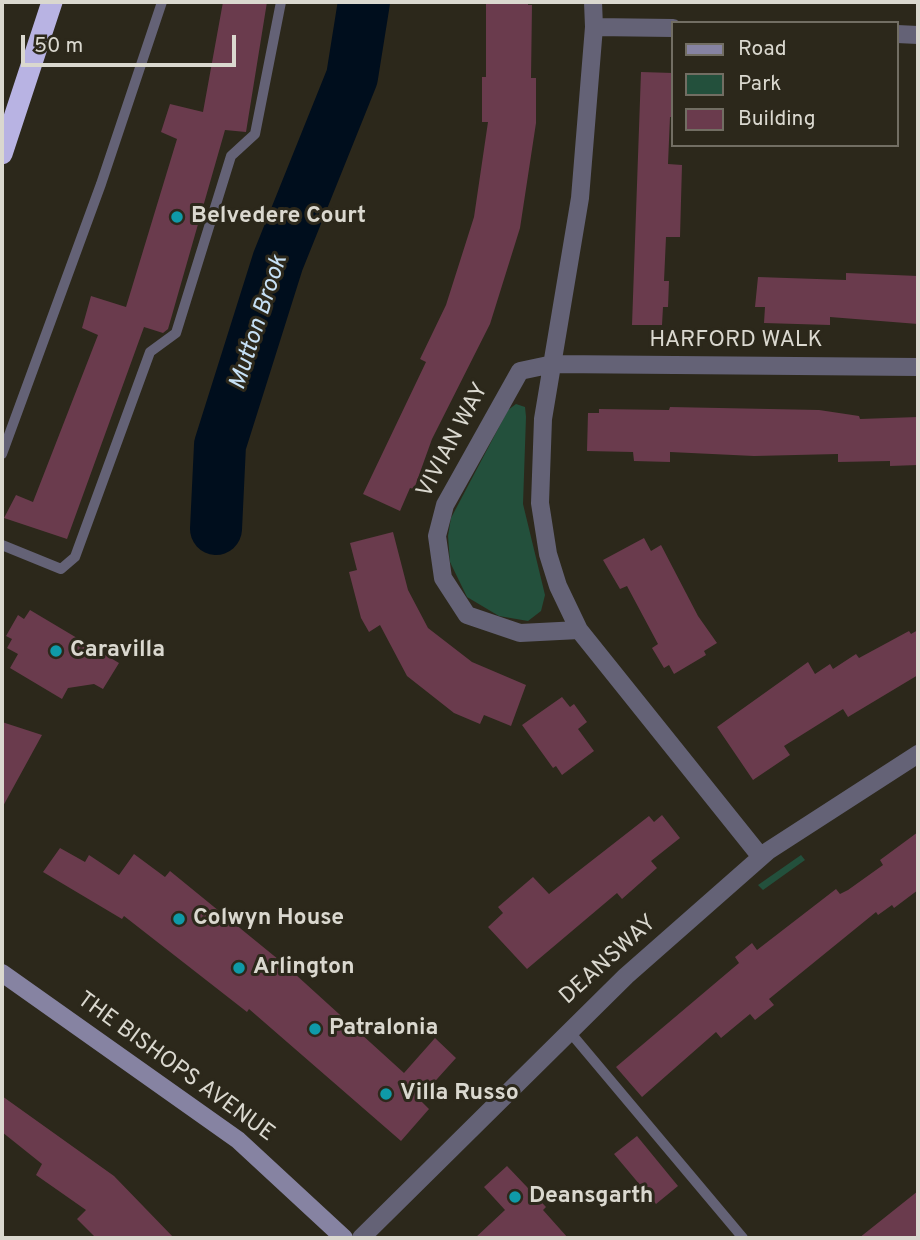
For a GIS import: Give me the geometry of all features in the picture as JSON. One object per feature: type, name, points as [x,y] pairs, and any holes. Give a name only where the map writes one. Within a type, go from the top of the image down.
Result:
[{"type":"highway","points":[[2,155],[52,2]]},
{"type":"street","points":[[593,2],[594,27],[580,198],[542,419],[540,503],[548,554],[558,586],[579,630],[761,858]]},
{"type":"street","points":[[594,27],[671,28]]},
{"type":"street","points":[[899,34],[918,35]]},
{"type":"street","name":"HARFORD WALK","points":[[553,364],[918,367]]},
{"type":"street","name":"VIVIAN WAY","points":[[553,364],[520,371],[445,505],[437,536],[443,578],[467,615],[520,633],[579,630]]},
{"type":"street","name":"DEANSWAY","points":[[361,1238],[626,976],[761,858],[918,754]]},
{"type":"street","name":"THE BISHOPS AVENUE","points":[[2,973],[238,1140],[344,1238]]},
{"type":"lane","points":[[2,454],[102,184],[162,2]]},
{"type":"lane","points":[[2,545],[61,569],[75,557],[150,352],[176,333],[231,156],[255,134],[281,2]]},
{"type":"lane","points":[[569,1031],[743,1238]]},
{"type":"green space","points":[[516,404],[525,407],[523,504],[545,595],[541,611],[528,621],[499,616],[467,597],[450,562],[448,536],[451,518],[508,410]]},
{"type":"green space","points":[[801,855],[805,860],[763,890],[758,885]]},
{"type":"building","name":"Belvedere Court","points":[[223,2],[267,2],[246,132],[225,130],[168,329],[163,333],[144,327],[67,539],[4,518],[16,495],[33,502],[98,335],[82,328],[91,296],[126,307],[177,139],[161,132],[170,104],[203,112]]},
{"type":"building","points":[[486,2],[528,2],[528,5],[532,5],[531,78],[536,78],[536,123],[520,228],[490,324],[432,439],[414,489],[410,488],[400,511],[363,494],[426,362],[420,359],[446,305],[474,217],[488,122],[482,122],[482,77],[486,77]]},
{"type":"building","points":[[641,72],[671,73],[668,164],[682,165],[680,237],[666,237],[664,281],[669,281],[668,307],[663,307],[662,325],[632,325]]},
{"type":"building","points":[[846,273],[918,276],[918,324],[830,317],[830,325],[764,323],[765,307],[755,307],[758,277],[846,280]]},
{"type":"building","points":[[670,407],[819,410],[859,416],[860,419],[918,417],[918,465],[890,466],[890,461],[838,462],[838,454],[754,456],[670,452],[670,462],[634,461],[633,452],[587,451],[588,413],[599,413],[599,409],[669,410]]},
{"type":"building","points":[[393,532],[408,590],[428,628],[472,662],[526,685],[511,726],[484,715],[480,724],[454,713],[407,676],[380,625],[369,632],[361,618],[349,572],[357,570],[350,543]]},
{"type":"building","points":[[644,538],[651,551],[661,545],[698,616],[717,643],[704,651],[706,655],[674,674],[669,665],[664,668],[652,648],[658,644],[627,586],[620,589],[603,560]]},
{"type":"building","name":"Caravilla","points":[[30,610],[119,663],[103,689],[94,684],[68,688],[62,699],[10,668],[18,654],[7,648],[12,639],[6,636],[18,615],[24,619]]},
{"type":"building","points":[[918,630],[918,675],[848,717],[843,709],[784,746],[790,755],[753,780],[717,727],[808,662],[815,674],[830,664],[833,669],[856,654],[859,658],[909,631],[911,634]]},
{"type":"building","points":[[562,697],[570,707],[574,704],[587,722],[578,729],[594,751],[562,775],[556,766],[553,768],[522,725]]},
{"type":"building","points":[[2,722],[42,735],[2,808]]},
{"type":"building","points":[[662,815],[680,838],[651,861],[657,868],[622,899],[617,893],[527,969],[488,927],[503,913],[498,907],[533,877],[549,894],[649,816],[654,822]]},
{"type":"building","points":[[918,832],[918,890],[894,908],[892,905],[878,915],[876,912],[769,999],[774,1005],[755,1020],[750,1014],[721,1038],[716,1032],[642,1097],[616,1067],[739,963],[735,957],[752,943],[757,950],[836,889],[840,894],[848,890],[883,865],[880,860]]},
{"type":"building","points":[[60,848],[85,862],[89,855],[119,875],[134,854],[165,877],[170,871],[284,964],[404,1073],[435,1038],[456,1058],[419,1099],[429,1109],[401,1141],[249,1009],[247,1012],[124,916],[122,919],[43,872]]},
{"type":"building","points":[[2,1096],[114,1176],[174,1238],[96,1238],[77,1219],[86,1210],[36,1175],[42,1164],[2,1132]]},
{"type":"building","points":[[637,1136],[678,1186],[656,1204],[614,1154]]},
{"type":"building","name":"Deansgarth","points":[[507,1166],[546,1207],[543,1210],[568,1238],[475,1238],[505,1210],[484,1187]]},
{"type":"building","points":[[918,1191],[918,1238],[859,1238]]},
{"type":"waterway","name":"Mutton Brook","points":[[216,529],[220,445],[278,261],[352,77],[364,2]]},
{"type":"place","name":"Belvedere Court","points":[[177,217]]},
{"type":"place","name":"Caravilla","points":[[56,651]]},
{"type":"place","name":"Colwyn House","points":[[179,919]]},
{"type":"place","name":"Arlington","points":[[239,968]]},
{"type":"place","name":"Patralonia","points":[[315,1029]]},
{"type":"place","name":"Villa Russo","points":[[386,1094]]},
{"type":"place","name":"Deansgarth","points":[[515,1197]]}]
